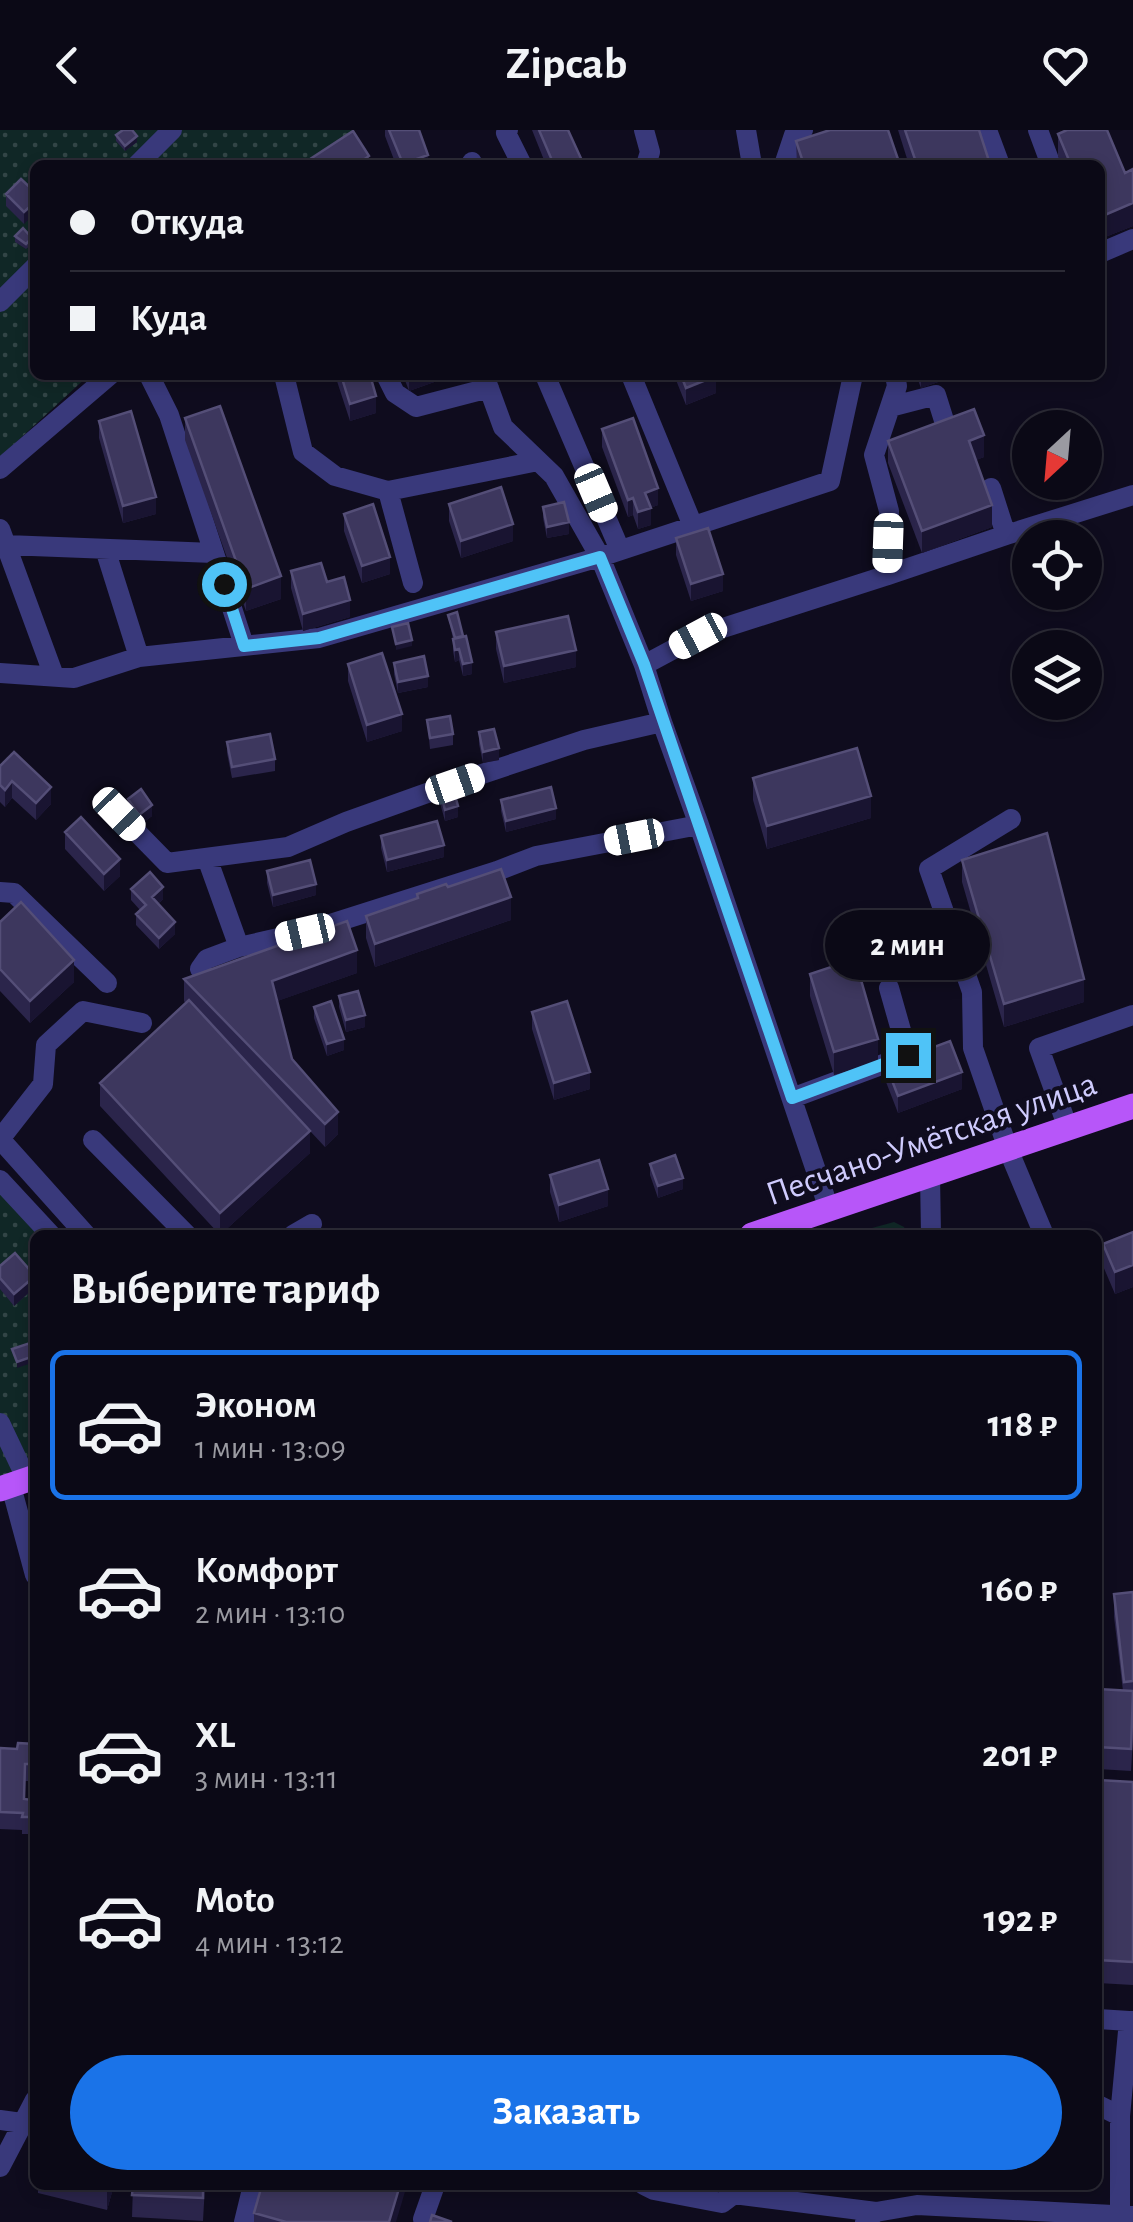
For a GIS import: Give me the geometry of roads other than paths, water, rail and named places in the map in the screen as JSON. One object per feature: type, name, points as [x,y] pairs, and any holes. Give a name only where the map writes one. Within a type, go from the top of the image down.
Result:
[{"type":"main road","name":"Песчано-Умётская улица","points":[[793,1229],[830,1208],[1133,1106]]},
{"type":"street","points":[[142,160],[172,130]]},
{"type":"street","points":[[508,130],[520,160]]},
{"type":"street","points":[[644,130],[650,152],[648,160]]},
{"type":"street","points":[[746,130],[751,160]]},
{"type":"street","points":[[786,160],[794,135],[803,130]]},
{"type":"street","points":[[988,130],[998,160]]},
{"type":"street","points":[[1038,130],[1050,160]]},
{"type":"street","points":[[1105,251],[1133,239]]},
{"type":"street","points":[[0,302],[30,272]]},
{"type":"street","points":[[0,469],[104,380]]},
{"type":"street","points":[[151,380],[169,415],[244,646]]},
{"type":"street","points":[[285,380],[303,452],[335,476],[388,491],[538,460]]},
{"type":"street","points":[[388,380],[395,393],[416,407],[486,382],[503,427],[554,476],[600,557],[644,664],[830,1208]]},
{"type":"street","points":[[547,380],[620,550]]},
{"type":"street","points":[[633,380],[693,526]]},
{"type":"street","points":[[0,673],[74,678],[138,657],[319,638],[600,557],[830,481],[852,380]]},
{"type":"street","points":[[888,575],[890,511],[874,455],[896,380]]},
{"type":"street","points":[[890,407],[936,395],[947,430]]},
{"type":"street","points":[[991,488],[1006,535]]},
{"type":"street","points":[[388,491],[413,582]]},
{"type":"street","points":[[644,664],[698,636],[1133,496]]},
{"type":"street","points":[[54,676],[3,537],[105,549],[214,553]]},
{"type":"street","points":[[105,549],[138,657]]},
{"type":"street","points":[[119,814],[168,863],[288,847],[346,822],[584,740],[662,722]]},
{"type":"street","points":[[1011,819],[929,869],[972,992],[973,1048],[1008,1149],[1042,1230]]},
{"type":"street","points":[[200,969],[207,960],[238,946],[305,932],[536,856],[699,825]]},
{"type":"street","points":[[207,858],[238,946]]},
{"type":"street","points":[[0,892],[14,893],[107,982]]},
{"type":"street","points":[[792,1098],[908,1055],[889,988]]},
{"type":"street","points":[[82,1230],[0,1139],[42,1084],[46,1045],[83,1010],[142,1022]]},
{"type":"street","points":[[1068,1128],[1039,1048],[1133,1015]]},
{"type":"street","points":[[92,1140],[182,1230]]},
{"type":"street","points":[[930,1175],[931,1230]]},
{"type":"street","points":[[0,1180],[46,1230]]},
{"type":"street","points":[[0,1423],[18,1483],[30,1548]]},
{"type":"street","points":[[654,2190],[722,2203],[734,2190],[871,2217],[914,2195],[988,2216],[1126,2216],[1120,2116],[1131,2021],[1102,2019]]},
{"type":"street","points":[[1102,2107],[1120,2116]]},
{"type":"street","points":[[0,2167],[30,2109]]},
{"type":"street","points":[[0,2120],[22,2124]]},
{"type":"street","points":[[244,2222],[252,2190]]},
{"type":"street","points":[[424,2221],[433,2190]]}]
